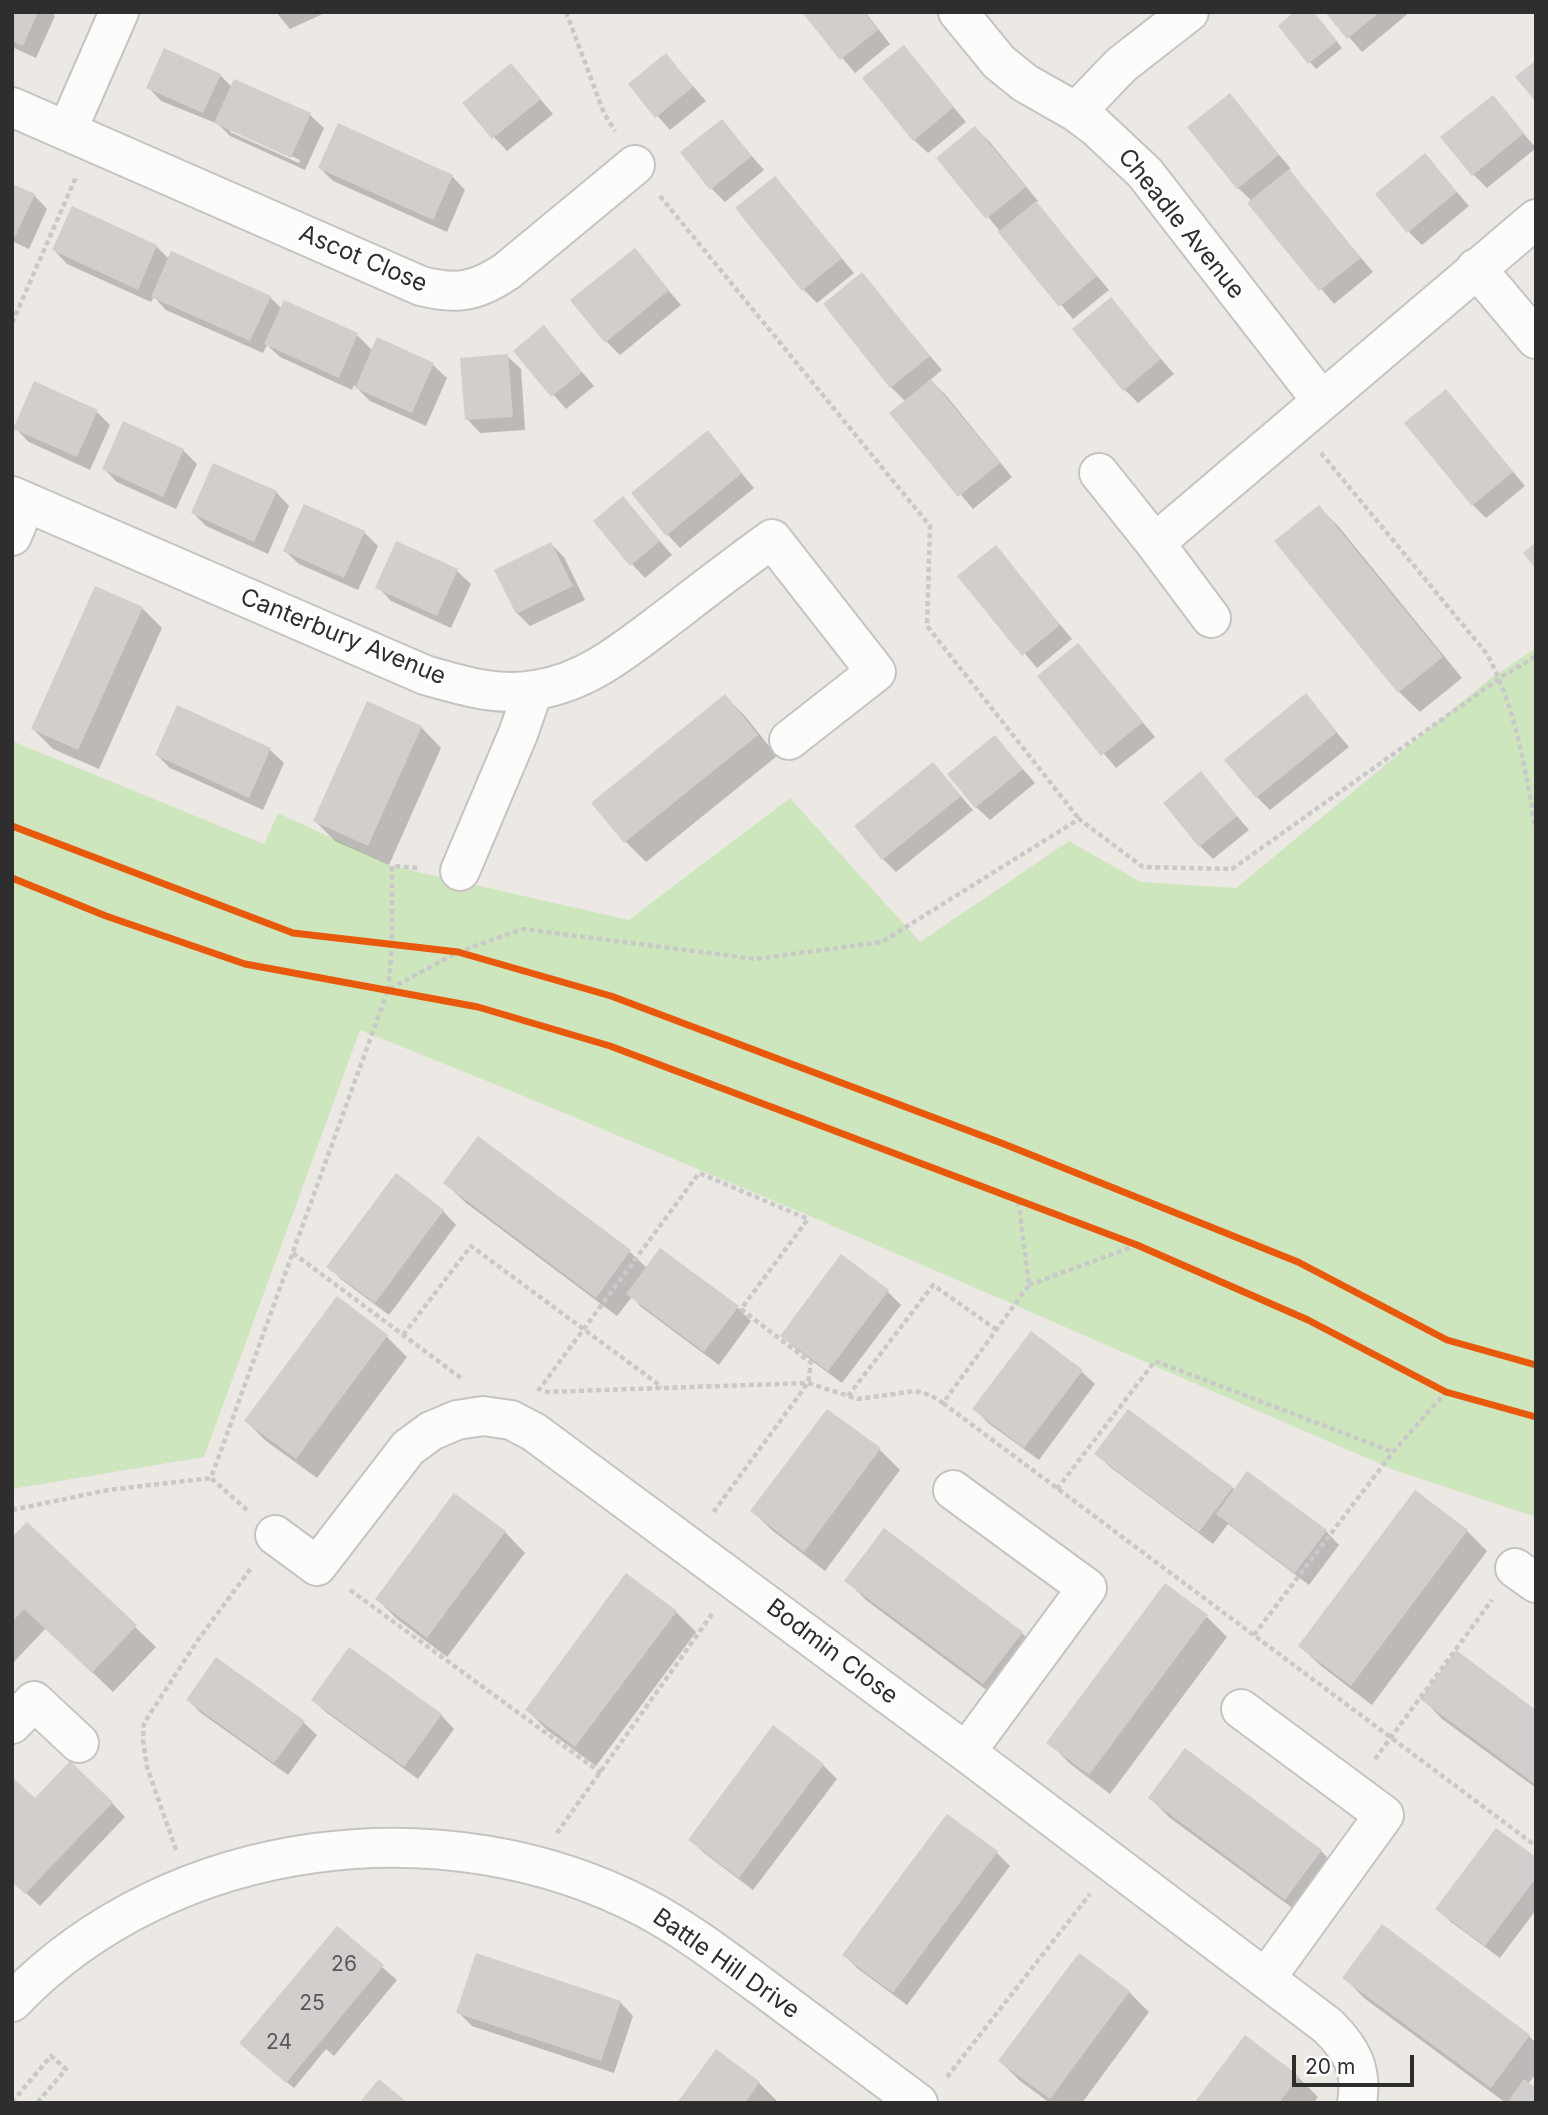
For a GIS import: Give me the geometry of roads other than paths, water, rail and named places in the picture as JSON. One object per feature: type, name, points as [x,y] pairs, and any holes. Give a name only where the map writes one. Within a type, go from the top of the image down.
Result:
[{"type":"street","points":[[80,136],[119,12]]},
{"type":"street","name":"Cheadle Avenue","points":[[958,12],[999,62],[1025,83],[1076,111],[1117,145],[1145,173],[1309,412]]},
{"type":"street","points":[[1076,111],[1121,65],[1189,12]]},
{"type":"street","name":"Ascot Close","points":[[12,107],[421,286],[443,291],[466,291],[489,284],[635,165]]},
{"type":"street","points":[[1155,543],[1536,219]]},
{"type":"street","points":[[1476,268],[1536,339]]},
{"type":"street","points":[[1099,473],[1211,618]]},
{"type":"street","name":"Canterbury Avenue","points":[[17,511],[425,675],[463,686],[497,691],[533,691],[561,684],[601,665],[772,539],[876,672],[789,740]]},
{"type":"street","points":[[460,871],[518,734],[533,691]]},
{"type":"street","name":"Bodmin Close","points":[[275,1535],[317,1566],[408,1448],[431,1431],[457,1420],[483,1416],[511,1420],[534,1432],[967,1752],[1328,2026],[1347,2045],[1357,2070],[1357,2103]]},
{"type":"street","points":[[953,1490],[1087,1588],[967,1752]]},
{"type":"street","points":[[12,1724],[34,1701],[79,1743]]},
{"type":"street","points":[[1241,1709],[1384,1815],[1266,1978]]},
{"type":"street","name":"Battle Hill Drive","points":[[20,1981],[135,1910],[188,1885],[275,1859],[326,1851],[367,1849],[430,1849],[489,1856],[534,1865],[597,1885],[649,1910],[931,2092]]}]
